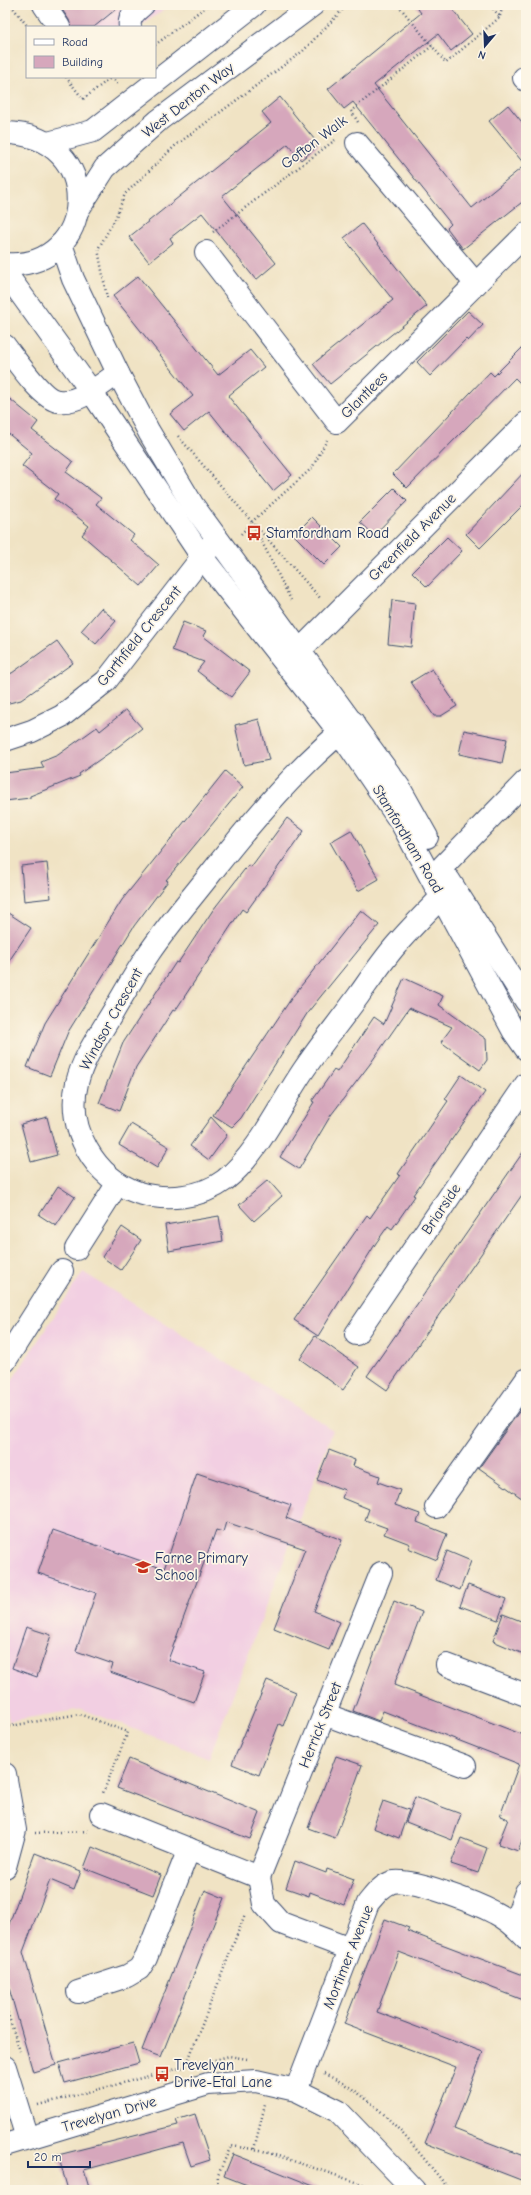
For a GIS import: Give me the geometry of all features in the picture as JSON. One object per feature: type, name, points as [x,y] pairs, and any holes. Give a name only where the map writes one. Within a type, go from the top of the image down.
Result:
[{"type":"street","points":[[44,5],[58,26]]},
{"type":"street","points":[[130,26],[129,22],[132,15],[143,5]]},
{"type":"street","points":[[222,29],[226,5]]},
{"type":"street","points":[[48,143],[92,131],[254,5]]},
{"type":"street","name":"West Denton Way","points":[[78,210],[105,168],[159,120],[314,5]]},
{"type":"street","points":[[5,133],[27,134],[48,143],[63,157],[74,174],[78,192],[78,210],[72,228],[62,244],[49,254],[33,262],[17,265],[5,264]]},
{"type":"street","points":[[350,135],[476,284]]},
{"type":"street","name":"Glantlees","points":[[206,252],[337,422],[526,234]]},
{"type":"street","name":"Stamfordham Road","points":[[62,244],[73,279],[118,373],[188,497],[299,650],[346,727],[402,824],[447,891],[526,1000]]},
{"type":"street","name":"Stamfordham Road","points":[[5,272],[91,391],[202,557],[346,727],[399,787],[443,866],[447,891],[514,1032],[526,1049]]},
{"type":"street","points":[[5,346],[46,396],[56,401],[68,401],[91,391],[118,373]]},
{"type":"street","name":"Greenfield Avenue","points":[[299,650],[526,423]]},
{"type":"street","name":"Garthfield Crescent","points":[[5,740],[32,731],[62,716],[106,681],[202,557],[221,544]]},
{"type":"street","name":"Windsor Crescent","points":[[346,727],[321,747],[242,834],[149,953],[84,1061],[77,1082],[74,1098],[75,1117],[80,1135],[88,1151],[99,1167],[118,1183],[136,1192],[153,1197],[175,1198],[198,1193],[223,1181],[245,1161],[305,1068],[396,945],[447,891]]},
{"type":"street","points":[[443,866],[526,781]]},
{"type":"street","name":"Briarside","points":[[356,1334],[526,1084]]},
{"type":"street","points":[[76,1249],[118,1183]]},
{"type":"street","points":[[5,1361],[62,1271]]},
{"type":"street","points":[[436,1507],[526,1380]]},
{"type":"street","name":"Herrick Street","points":[[259,1877],[381,1573]]},
{"type":"street","points":[[447,1665],[526,1695]]},
{"type":"street","points":[[324,1714],[465,1766]]},
{"type":"street","points":[[5,1774],[15,1830],[5,1867]]},
{"type":"street","points":[[98,1812],[259,1877],[264,1904],[281,1923],[350,1949]]},
{"type":"street","points":[[78,1992],[127,1976],[139,1969],[146,1958],[189,1849]]},
{"type":"street","name":"Mortimer Avenue","points":[[296,2090],[368,1904],[378,1891],[391,1882],[416,1883],[495,1913],[520,1932]]},
{"type":"street","points":[[520,1932],[526,1892]]},
{"type":"street","points":[[5,2067],[27,2138]]},
{"type":"street","name":"Trevelyan Drive","points":[[5,2144],[208,2084],[256,2081],[296,2090],[338,2111],[414,2190]]},
{"type":"path","points":[[11,5],[27,26]]},
{"type":"path","points":[[156,44],[208,5]]},
{"type":"path","points":[[108,304],[98,249],[115,219],[125,194],[176,144],[303,51],[347,5]]},
{"type":"path","points":[[398,5],[446,63],[500,17],[503,5]]},
{"type":"path","points":[[490,5],[500,17]]},
{"type":"path","name":"Gofton Walk","points":[[206,252],[199,242],[350,135],[359,121],[351,111],[432,46]]},
{"type":"path","points":[[67,78],[83,99],[111,78]]},
{"type":"path","points":[[221,544],[252,522],[312,468],[337,422]]},
{"type":"path","points":[[177,434],[252,522],[335,614]]},
{"type":"path","points":[[252,522],[293,604]]},
{"type":"path","points":[[5,1727],[79,1714],[128,1732],[98,1812],[88,1832],[31,1833],[15,1830]]},
{"type":"path","points":[[186,2066],[245,1913]]},
{"type":"path","points":[[254,2149],[270,2084]]},
{"type":"path","points":[[217,2190],[218,2175],[231,2146],[254,2149],[380,2190]]},
{"type":"shaded area","points":[[38,5],[170,5],[141,26],[56,26]]},
{"type":"shaded area","name":"Farne Primary School","points":[[83,1272],[333,1430],[209,1758],[82,1709],[9,1721],[5,1703],[5,1391]]},
{"type":"building","points":[[59,5],[121,5],[95,26],[71,26],[69,20]]},
{"type":"building","points":[[415,5],[449,5],[472,34],[451,51],[438,34],[374,85],[472,208],[525,165],[489,121],[508,105],[526,127],[526,199],[463,249],[447,228],[451,224],[353,102],[344,109],[328,89],[421,13]]},
{"type":"building","points":[[280,97],[319,145],[301,160],[288,144],[222,196],[276,263],[256,280],[202,213],[170,238],[173,243],[149,262],[129,237],[271,123],[262,112]]},
{"type":"building","points":[[362,224],[427,306],[330,384],[313,364],[393,300],[344,238]]},
{"type":"building","points":[[138,276],[218,375],[250,350],[264,367],[228,396],[292,475],[273,491],[209,411],[184,431],[170,414],[193,396],[113,296]]},
{"type":"building","points":[[468,311],[483,325],[468,341],[466,339],[430,376],[417,362]]},
{"type":"building","points":[[526,344],[526,389],[515,378],[407,488],[393,474],[490,372],[494,376]]},
{"type":"building","points":[[5,395],[38,422],[32,430],[73,462],[66,472],[101,498],[96,504],[134,535],[130,540],[159,565],[141,586],[82,535],[89,526],[54,499],[58,494],[22,466],[32,453],[5,431]]},
{"type":"building","points":[[526,470],[526,502],[480,548],[466,534]]},
{"type":"building","points":[[394,488],[407,501],[374,535],[360,522]]},
{"type":"building","points":[[312,517],[342,547],[324,565],[294,535]]},
{"type":"building","points":[[447,537],[462,551],[427,587],[412,572]]},
{"type":"building","points":[[392,600],[415,603],[411,647],[388,644]]},
{"type":"building","points":[[101,608],[116,621],[96,644],[81,631]]},
{"type":"building","points":[[183,622],[206,631],[203,636],[250,672],[231,697],[197,671],[204,662],[172,650]]},
{"type":"building","points":[[57,641],[73,663],[21,700],[5,704],[5,675],[12,673]]},
{"type":"building","points":[[432,669],[457,706],[441,716],[434,716],[411,682]]},
{"type":"building","points":[[126,710],[142,728],[79,774],[80,776],[30,796],[30,798],[5,801],[5,773],[44,768],[41,762],[58,755],[97,727],[100,731]]},
{"type":"building","points":[[259,719],[269,760],[244,765],[235,725]]},
{"type":"building","points":[[464,730],[507,739],[502,763],[459,754]]},
{"type":"building","points":[[225,771],[243,787],[166,880],[168,881],[134,926],[68,1032],[50,1076],[27,1067],[45,1023],[122,900]]},
{"type":"building","points":[[287,818],[304,831],[246,912],[242,909],[175,1011],[173,1010],[136,1067],[119,1111],[99,1103],[123,1043],[176,962],[178,963],[213,910],[248,865],[251,867]]},
{"type":"building","points":[[351,830],[379,879],[358,891],[330,842]]},
{"type":"building","points":[[47,863],[51,898],[24,901],[21,866]]},
{"type":"building","points":[[361,910],[379,925],[308,1012],[241,1118],[232,1127],[213,1115],[293,996]]},
{"type":"building","points":[[5,911],[31,928],[5,967]]},
{"type":"building","points":[[404,978],[443,996],[439,1005],[486,1039],[487,1060],[480,1070],[441,1042],[452,1027],[409,1008],[370,1064],[331,1115],[299,1169],[280,1157],[314,1102],[312,1101],[334,1070],[337,1072],[374,1017],[384,1024]]},
{"type":"building","points":[[461,1075],[485,1092],[413,1195],[415,1196],[392,1229],[388,1226],[376,1243],[318,1336],[294,1320],[367,1215],[370,1218],[400,1175],[398,1174],[448,1101],[445,1099]]},
{"type":"building","points":[[47,1117],[57,1155],[31,1162],[21,1124]]},
{"type":"building","points":[[211,1117],[227,1135],[209,1160],[190,1146]]},
{"type":"building","points":[[131,1124],[169,1147],[157,1168],[119,1145]]},
{"type":"building","points":[[526,1148],[526,1189],[387,1390],[367,1376]]},
{"type":"building","points":[[268,1180],[282,1196],[254,1221],[239,1205]]},
{"type":"building","points":[[58,1186],[75,1197],[56,1226],[39,1215]]},
{"type":"building","points":[[219,1216],[223,1241],[169,1251],[165,1225]]},
{"type":"building","points":[[122,1227],[141,1240],[121,1270],[102,1257]]},
{"type":"building","points":[[315,1336],[359,1367],[343,1390],[300,1359]]},
{"type":"building","points":[[526,1402],[526,1501],[479,1468]]},
{"type":"building","points":[[329,1450],[355,1460],[353,1466],[380,1476],[378,1482],[400,1490],[395,1505],[420,1514],[417,1522],[447,1534],[437,1560],[408,1548],[410,1544],[384,1534],[387,1528],[365,1520],[369,1509],[342,1498],[345,1490],[317,1480]]},
{"type":"building","points":[[197,1473],[291,1505],[286,1518],[342,1540],[314,1611],[340,1622],[329,1650],[274,1628],[305,1549],[226,1522],[223,1532],[216,1530],[168,1660],[205,1672],[194,1702],[110,1672],[113,1664],[76,1651],[96,1593],[38,1573],[53,1530],[164,1569]]},
{"type":"building","points":[[447,1551],[471,1561],[460,1590],[436,1580]]},
{"type":"building","points":[[468,1585],[506,1599],[498,1620],[460,1606]]},
{"type":"building","points":[[394,1601],[422,1612],[394,1685],[526,1736],[526,1829],[518,1851],[498,1844],[508,1819],[500,1816],[519,1764],[383,1711],[379,1721],[353,1711]]},
{"type":"building","points":[[503,1614],[526,1623],[526,1655],[493,1641]]},
{"type":"building","points":[[26,1627],[51,1635],[37,1677],[12,1668]]},
{"type":"building","points":[[267,1680],[296,1692],[283,1726],[279,1724],[259,1775],[232,1764]]},
{"type":"building","points":[[336,1756],[362,1765],[335,1838],[308,1828]]},
{"type":"building","points":[[129,1759],[260,1813],[250,1839],[117,1788]]},
{"type":"building","points":[[415,1797],[461,1814],[452,1840],[406,1822]]},
{"type":"building","points":[[383,1801],[409,1810],[399,1838],[373,1828]]},
{"type":"building","points":[[461,1838],[487,1848],[478,1873],[451,1864]]},
{"type":"building","points":[[92,1847],[161,1875],[153,1895],[84,1868]]},
{"type":"building","points":[[35,1853],[81,1871],[74,1890],[50,1880],[23,1952],[56,2065],[33,2072],[5,1974],[5,1935]]},
{"type":"building","points":[[295,1861],[326,1873],[327,1869],[354,1879],[344,1905],[310,1892],[309,1896],[286,1888]]},
{"type":"building","points":[[205,1890],[224,1898],[161,2057],[142,2050]]},
{"type":"building","points":[[385,1919],[409,1928],[407,1931],[526,1976],[526,2001],[399,1952],[377,2012],[483,2052],[454,2129],[526,2157],[526,2182],[425,2143],[456,2067],[344,2024]]},
{"type":"building","points":[[133,2043],[139,2063],[65,2083],[59,2063]]},
{"type":"building","points":[[195,2114],[210,2160],[191,2166],[183,2143],[84,2170],[90,2190],[68,2190],[58,2155],[178,2125],[176,2120]]},
{"type":"building","points":[[233,2154],[321,2190],[260,2190],[224,2176]]},
{"type":"place","name":"Stamfordham Road","points":[[254,533]]},
{"type":"place","name":"Farne Primary School","points":[[143,1567]]},
{"type":"place","name":"Trevelyan Drive-Etal Lane","points":[[162,2074]]}]
